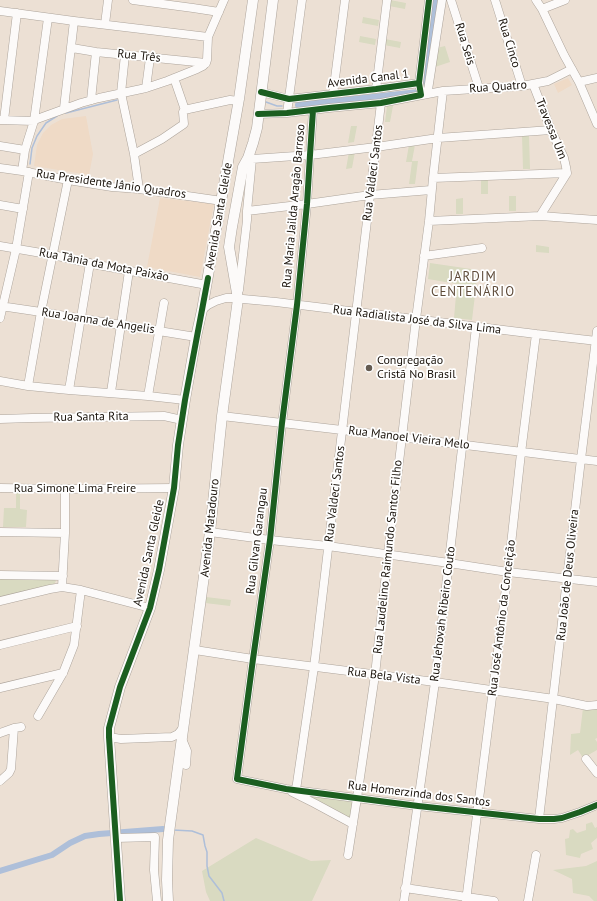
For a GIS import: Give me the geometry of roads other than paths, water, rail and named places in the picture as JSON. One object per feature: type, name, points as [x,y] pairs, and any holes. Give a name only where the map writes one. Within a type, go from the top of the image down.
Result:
[{"type":"main road","name":"Avenida Santa Gleide","points":[[120,901],[109,737],[110,728],[120,687],[150,608],[159,570],[174,488],[174,445],[182,420],[222,201],[239,101],[253,0]]},
{"type":"main road","name":"Avenida Santa Gleide","points":[[238,298],[229,247],[243,167],[250,159],[257,128],[273,0]]},
{"type":"main road","name":"Avenida Matadouro","points":[[168,901],[168,840],[195,650],[210,532],[222,416],[238,298]]},
{"type":"street","points":[[105,24],[108,0]]},
{"type":"street","points":[[17,13],[2,120],[34,121],[64,108],[91,100],[146,88],[197,69],[206,63],[208,37],[221,4],[191,4],[133,0]]},
{"type":"street","points":[[287,114],[302,0]]},
{"type":"street","points":[[333,94],[345,0]]},
{"type":"street","points":[[376,89],[387,0]]},
{"type":"street","name":"Avenida Canal 1","points":[[261,92],[289,99],[419,83],[430,0]]},
{"type":"street","points":[[425,92],[442,0]]},
{"type":"street","name":"Rua Seis","points":[[451,0],[478,88]]},
{"type":"street","name":"Rua Cinco","points":[[495,0],[522,86]]},
{"type":"street","points":[[536,0],[579,82],[597,124]]},
{"type":"street","points":[[542,9],[565,0]]},
{"type":"street","points":[[0,11],[208,37]]},
{"type":"street","points":[[0,318],[1,307],[16,249],[22,209],[25,150],[34,121],[48,18]]},
{"type":"street","points":[[64,108],[74,21]]},
{"type":"street","name":"Rua Três","points":[[72,48],[96,52],[206,63]]},
{"type":"street","points":[[91,100],[96,52]]},
{"type":"street","points":[[125,55],[120,93],[134,154],[139,188]]},
{"type":"street","points":[[146,88],[150,58]]},
{"type":"street","name":"Rua Quatro","points":[[258,114],[287,114],[382,103],[425,92],[522,86],[552,79],[572,69]]},
{"type":"street","points":[[134,154],[162,139],[184,124],[183,111],[185,110],[174,78]]},
{"type":"street","points":[[579,82],[597,78]]},
{"type":"street","points":[[419,83],[425,92]]},
{"type":"street","name":"Travessa Um","points":[[533,84],[564,158],[567,173],[540,216]]},
{"type":"street","name":"Rua Laudelino Raimundo Santos Filho","points":[[348,855],[358,798],[375,675],[443,91]]},
{"type":"street","points":[[185,110],[230,100],[239,101]]},
{"type":"street","name":"Rua Valdeci Santos","points":[[296,790],[314,667],[382,103]]},
{"type":"street","name":"Rua Maria Jailda Aragão Barroso","points":[[298,305],[307,204],[313,110]]},
{"type":"street","points":[[250,159],[310,155],[438,138],[551,130]]},
{"type":"street","points":[[0,146],[25,150]]},
{"type":"street","name":"Avenida Matadouro","points":[[238,298],[247,220],[250,159]]},
{"type":"street","name":"Rua Presidente Jânio Quadros","points":[[0,168],[25,171],[112,187],[139,188],[222,201]]},
{"type":"street","points":[[433,178],[567,173]]},
{"type":"street","points":[[28,386],[41,312],[68,180]]},
{"type":"street","points":[[247,211],[370,195],[431,190]]},
{"type":"street","points":[[0,205],[22,209]]},
{"type":"street","points":[[429,221],[540,216],[597,220]]},
{"type":"street","name":"Rua Tânia da Mota Paixão","points":[[0,246],[207,285]]},
{"type":"street","points":[[424,256],[482,248]]},
{"type":"street","points":[[69,390],[90,263]]},
{"type":"street","points":[[111,392],[129,271]]},
{"type":"street","name":"Rua Radialista José da Silva Lima","points":[[202,310],[220,299],[238,298],[596,341]]},
{"type":"street","points":[[148,396],[164,303]]},
{"type":"street","name":"Rua Gilvan Garangau","points":[[237,779],[270,540],[282,423],[298,305]]},
{"type":"street","name":"Rua Joanna de Angelis","points":[[1,307],[81,318],[196,337]]},
{"type":"street","name":"Rua Jehovah Ribeiro Couto","points":[[404,901],[435,682],[476,327]]},
{"type":"street","name":"Rua João de Deus Oliveira","points":[[539,819],[597,331]]},
{"type":"street","name":"Rua José Antônio da Conceição","points":[[466,899],[508,572],[536,334]]},
{"type":"street","points":[[0,381],[28,386],[111,392],[185,400]]},
{"type":"street","name":"Rua Santa Rita","points":[[0,419],[164,416],[182,420]]},
{"type":"street","name":"Rua Manoel Vieira Melo","points":[[222,416],[597,461]]},
{"type":"street","name":"Rua Simone Lima Freire","points":[[0,488],[174,488]]},
{"type":"street","points":[[62,587],[65,533],[65,489]]},
{"type":"street","points":[[0,532],[65,533]]},
{"type":"street","points":[[210,532],[328,546],[508,572],[597,582]]},
{"type":"street","points":[[0,575],[62,576]]},
{"type":"street","points":[[0,601],[62,587],[81,590],[150,608]]},
{"type":"street","points":[[38,716],[63,672],[74,645],[81,590]]},
{"type":"street","points":[[0,645],[77,626]]},
{"type":"street","name":"Rua Bela Vista","points":[[195,650],[253,659],[493,690],[554,699],[587,706],[597,705]]},
{"type":"street","points":[[0,688],[63,672]]},
{"type":"street","points":[[0,733],[18,727],[11,769],[9,773],[0,781]]},
{"type":"street","points":[[109,737],[121,740],[172,737],[178,734],[183,728]]},
{"type":"street","points":[[182,739],[187,751],[186,765]]},
{"type":"street","points":[[586,759],[597,773]]},
{"type":"street","name":"Rua Homerzinda dos Santos","points":[[237,779],[286,789],[418,806],[539,819],[562,818],[597,804]]},
{"type":"street","name":"Rua Homerzinda dos Santos","points":[[286,789],[314,802],[353,824]]},
{"type":"street","points":[[116,838],[155,837],[154,870],[157,901]]},
{"type":"street","points":[[528,901],[536,856]]},
{"type":"street","points":[[405,888],[466,899],[494,901]]},
{"type":"waterway","points":[[298,105],[419,92],[425,83],[435,0]]},
{"type":"waterway","points":[[66,113],[117,100]]},
{"type":"waterway","points":[[266,102],[277,106],[282,106]]},
{"type":"waterway","points":[[30,164],[32,148],[37,136],[46,123],[57,116]]},
{"type":"waterway","points":[[0,871],[52,855],[70,843],[85,836],[163,829]]},
{"type":"waterway","points":[[173,830],[192,831],[203,835],[207,852],[209,876],[222,893],[224,901]]},
{"type":"place","name":"Congregação Cristã No Brasil","points":[[369,368]]},
{"type":"district","name":"JARDIM CENTENÁRIO","points":[[473,284]]}]
